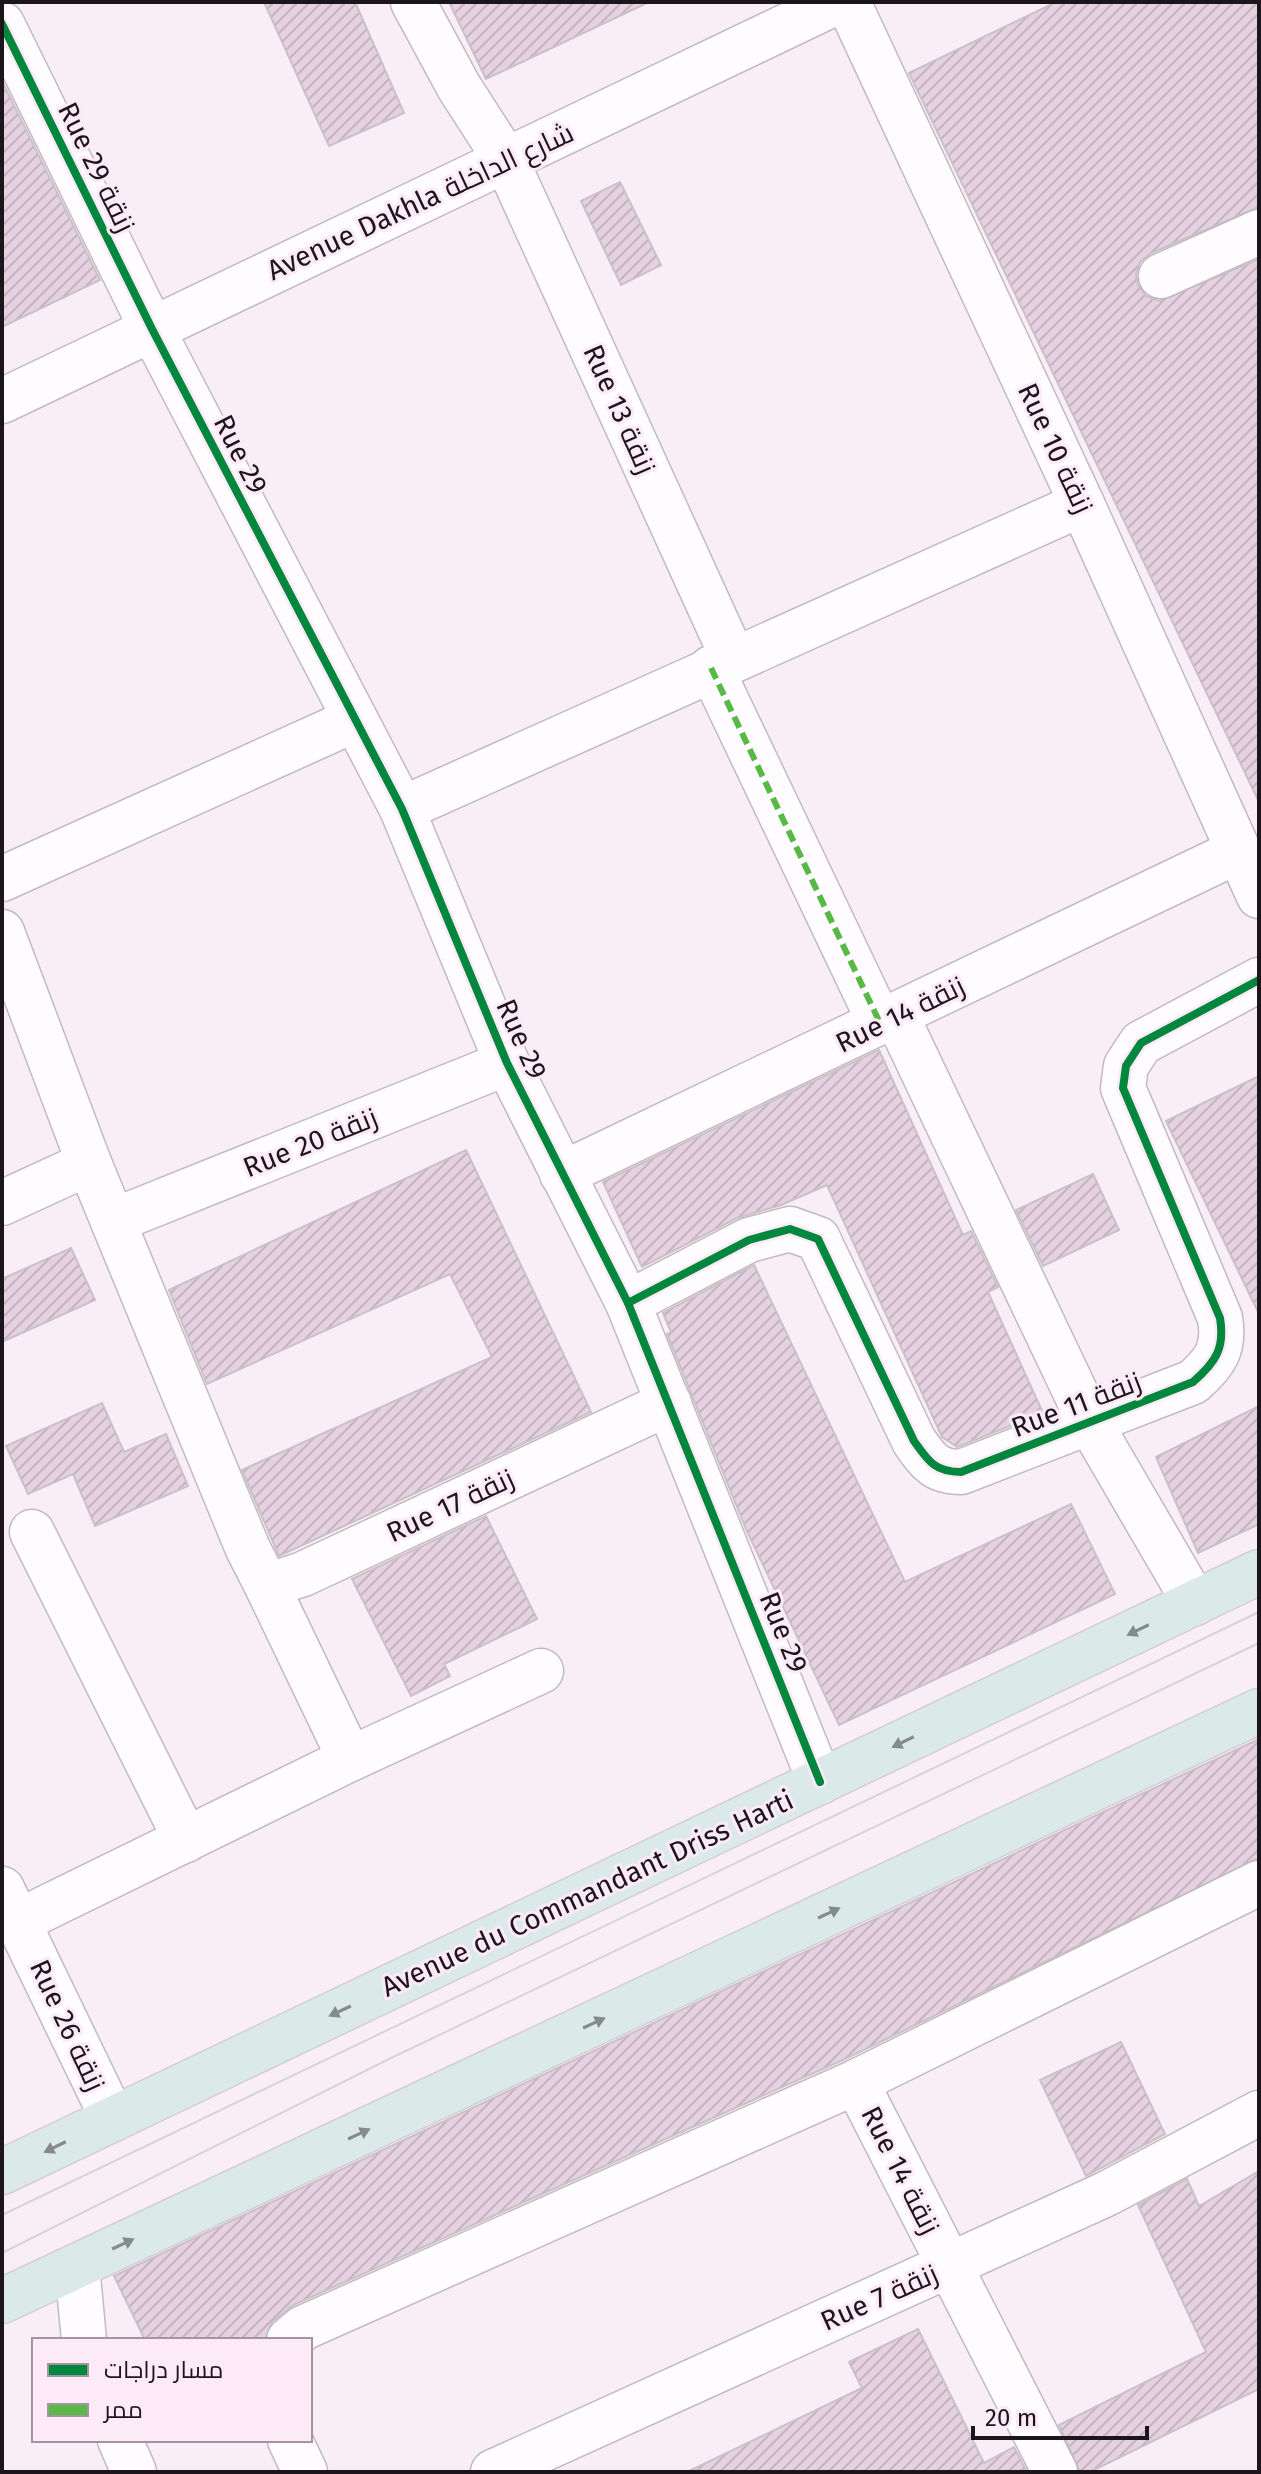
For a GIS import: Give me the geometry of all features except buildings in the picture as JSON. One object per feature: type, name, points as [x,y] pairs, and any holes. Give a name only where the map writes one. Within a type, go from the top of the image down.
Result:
[{"type":"main road","name":"Avenue du Commandant Driss Harti","points":[[2,2172],[1259,1572]]},
{"type":"main road","points":[[2,2301],[1259,1711]]},
{"type":"street","name":"Rue 13 زنقة","points":[[413,2],[459,87],[506,160],[722,663],[888,1019],[1090,1423],[1195,1603]]},
{"type":"street","name":"Avenue Dakhla شارع الداخلة","points":[[2,401],[837,2]]},
{"type":"street","name":"Rue 10 زنقة","points":[[848,2],[1082,504],[1236,852],[1259,896]]},
{"type":"street","name":"Rue 29 زنقة","points":[[2,24],[152,329]]},
{"type":"street","points":[[1161,276],[1259,232]]},
{"type":"street","name":"Rue 29","points":[[152,329],[402,809],[507,1063],[628,1303],[820,1782]]},
{"type":"street","points":[[402,809],[1082,504]]},
{"type":"street","points":[[2,879],[354,720]]},
{"type":"street","name":"Rue 14 زنقة","points":[[562,1174],[1236,852]]},
{"type":"street","points":[[2,932],[89,1163],[258,1567],[350,1759]]},
{"type":"street","name":"Rue 11 زنقة","points":[[628,1303],[749,1240],[790,1229],[818,1239],[914,1441],[931,1465],[945,1472],[961,1472],[1193,1382],[1213,1364],[1224,1342],[1220,1318],[1123,1088],[1126,1066],[1141,1043],[1259,980]]},
{"type":"street","name":"Rue 20 زنقة","points":[[113,1221],[507,1063]]},
{"type":"street","points":[[2,1203],[89,1163]]},
{"type":"street","name":"Rue 17 زنقة","points":[[258,1567],[303,1574],[669,1403]]},
{"type":"street","points":[[32,1532],[186,1840]]},
{"type":"street","points":[[10,1905],[186,1840],[350,1759],[541,1671]]},
{"type":"street","points":[[292,2338],[318,2321],[856,2082],[1259,1883]]},
{"type":"street","name":"Rue 26 زنقة","points":[[10,1905],[113,2119]]},
{"type":"street","name":"Rue 14 زنقة","points":[[856,2082],[1055,2472]]},
{"type":"street","name":"Rue 7 زنقة","points":[[517,2467],[1106,2194],[1259,2113]]},
{"type":"street","points":[[77,2266],[84,2338]]},
{"type":"street","points":[[121,2442],[134,2472]]},
{"type":"street","points":[[291,2442],[305,2472]]},
{"type":"tram line","points":[[2,2215],[1259,1612]]},
{"type":"tram line","points":[[2,2253],[387,2060],[1259,1643]]},
{"type":"marked path","points":[[711,668],[880,1023]]},
{"type":"cycle path","points":[[2,24],[152,329],[402,809],[507,1063],[628,1303],[820,1782]]},
{"type":"cycle path","points":[[628,1303],[749,1240],[790,1229],[818,1239],[914,1441],[933,1464],[952,1471],[961,1472],[1193,1382],[1217,1354],[1221,1338],[1220,1318],[1123,1088],[1126,1066],[1141,1043],[1259,980]]}]
